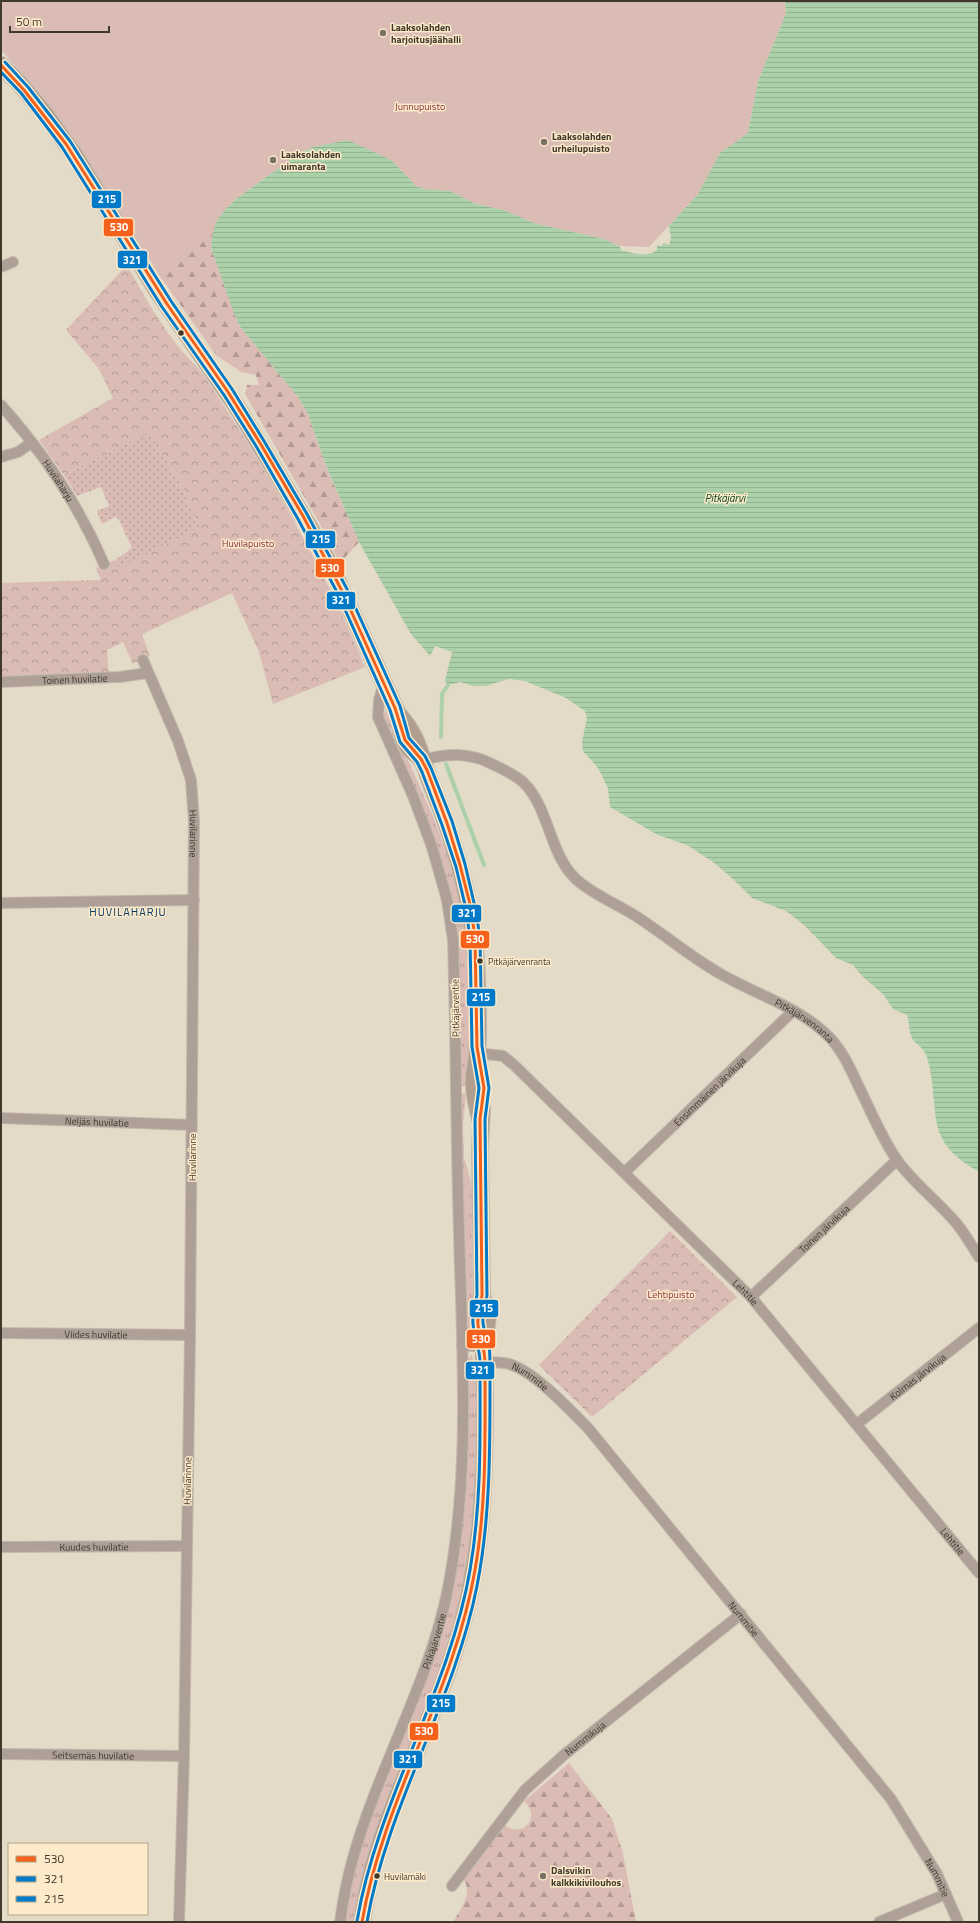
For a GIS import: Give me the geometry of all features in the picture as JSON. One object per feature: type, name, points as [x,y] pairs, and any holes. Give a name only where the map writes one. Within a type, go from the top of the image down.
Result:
[{"type":"main road","points":[[1,65],[20,84],[45,114],[75,156],[158,292],[237,407],[311,530],[333,571],[397,712],[411,728],[418,743],[422,760],[442,810],[458,857],[469,900],[475,944],[478,1053],[473,1081],[474,1097],[480,1119],[482,1296],[488,1311],[489,1326],[484,1346],[485,1459],[482,1522],[467,1610],[435,1705],[394,1807],[378,1855],[362,1922]]},
{"type":"street","points":[[1,267],[14,262]]},
{"type":"street","name":"Huvilaharju","points":[[1,405],[72,501],[87,526],[104,564]]},
{"type":"street","points":[[1,457],[18,452],[31,444]]},
{"type":"street","points":[[143,660],[148,673]]},
{"type":"street","name":"Toinen huvilatie","points":[[1,682],[119,677],[148,673]]},
{"type":"street","name":"Huvilarinne","points":[[148,673],[178,741],[191,780],[194,823],[190,1335],[184,1756]]},
{"type":"street","name":"Pitkäjärventie","points":[[340,1922],[346,1885],[355,1850],[432,1647],[446,1596],[456,1540],[462,1484],[462,1346],[453,940],[447,900],[432,847],[413,796],[378,717],[379,700],[384,683]]},
{"type":"street","name":"Pitkäjärvenranta","points":[[422,760],[441,755],[465,755],[486,760],[507,771],[524,783],[532,793],[559,857],[570,874],[578,881],[600,896],[634,914],[719,973],[793,1010],[820,1028],[833,1041],[846,1060],[882,1134],[897,1160],[957,1224],[979,1256]]},
{"type":"street","points":[[1,903],[194,900]]},
{"type":"street","name":"Ensimmäinen järvikuja","points":[[625,1172],[793,1010]]},
{"type":"street","name":"Lehtitie","points":[[478,1053],[503,1056],[514,1065],[751,1297],[978,1570]]},
{"type":"street","name":"Neljäs huvilatie","points":[[1,1118],[192,1125]]},
{"type":"street","name":"Toinen järvikuja","points":[[751,1297],[897,1160]]},
{"type":"street","name":"Kolmas järvikuja","points":[[857,1424],[979,1328]]},
{"type":"street","name":"Viides huvilatie","points":[[1,1333],[190,1335]]},
{"type":"street","points":[[462,1346],[484,1346]]},
{"type":"street","name":"Nummitie","points":[[485,1362],[508,1363],[536,1379],[588,1428],[891,1799],[937,1874],[958,1922]]},
{"type":"street","name":"Kuudes huvilatie","points":[[1,1547],[186,1546]]},
{"type":"street","name":"Nummikuja","points":[[452,1886],[525,1790],[565,1754],[741,1614]]},
{"type":"street","name":"Seitsemäs huvilatie","points":[[1,1754],[184,1756]]},
{"type":"street","points":[[179,1922],[184,1756]]},
{"type":"street","points":[[879,1922],[946,1894]]},
{"type":"green space","name":"Laaksolahden urheilupuisto","points":[[1,1],[785,1],[786,14],[758,81],[748,133],[720,153],[698,194],[649,247],[619,246],[604,239],[537,224],[503,210],[476,204],[450,191],[424,189],[416,186],[408,179],[328,145],[313,147],[297,155],[236,199],[224,211],[213,233],[162,279],[106,190],[67,132],[24,76],[1,50]]},
{"type":"green space","points":[[110,184],[213,233],[211,248],[235,316],[241,328],[298,397],[307,412],[327,469],[359,542],[340,563],[320,524],[245,394],[247,385],[259,385],[256,375],[241,372],[216,355],[162,279]]},
{"type":"green space","name":"Huvilapuisto","points":[[127,265],[163,326],[180,349],[205,377],[271,482],[331,591],[365,667],[273,704],[259,652],[232,593],[142,634],[150,656],[133,664],[123,642],[107,650],[109,677],[1,682],[1,583],[101,580],[96,568],[115,560],[119,568],[200,527],[179,482],[149,433],[64,475],[39,440],[113,398],[99,369],[66,330]]},
{"type":"green space","points":[[149,433],[179,482],[200,527],[119,568],[115,560],[132,548],[118,518],[115,517],[102,524],[97,511],[109,506],[101,487],[77,496],[64,475]]},
{"type":"green space","points":[[386,711],[398,738],[394,741],[383,722],[383,714]]},
{"type":"green space","points":[[402,747],[439,832],[447,853],[460,898],[467,941],[468,961],[470,1024],[469,1085],[459,1086],[455,933],[396,750]]},
{"type":"green space","points":[[466,1093],[463,1125],[464,1158],[472,1188],[473,1331],[471,1334],[466,1328],[459,1094]]},
{"type":"green space","name":"Lehtipuisto","points":[[670,1231],[737,1297],[592,1417],[539,1365]]},
{"type":"green space","points":[[472,1355],[476,1396],[475,1477],[471,1537],[463,1596],[456,1624],[442,1667],[382,1813],[364,1867],[354,1922],[345,1922],[361,1847],[373,1811],[430,1669],[451,1599],[458,1565],[465,1498],[467,1360]]},
{"type":"green space","points":[[569,1763],[612,1819],[623,1854],[636,1922],[453,1922],[467,1895],[466,1884],[463,1879],[504,1825],[512,1829],[518,1829],[524,1828],[528,1824],[531,1819],[531,1813],[529,1807],[524,1801]]},
{"type":"water","name":"Pitkäjärvi","points":[[785,1],[979,1],[979,1172],[962,1161],[950,1150],[943,1139],[935,1116],[933,1087],[926,1055],[912,1038],[907,1015],[893,1009],[883,994],[863,977],[853,965],[836,958],[804,925],[786,911],[752,898],[713,862],[687,845],[658,835],[610,807],[608,788],[598,768],[583,751],[582,742],[587,718],[585,711],[566,698],[525,681],[509,679],[485,686],[473,686],[460,682],[448,685],[445,681],[452,652],[435,646],[430,656],[411,634],[359,542],[327,468],[307,412],[298,397],[241,328],[235,316],[211,248],[216,222],[236,199],[297,155],[313,147],[348,140],[391,160],[416,186],[424,189],[450,191],[476,204],[503,210],[537,224],[604,239],[619,246],[622,251],[644,255],[653,253],[657,250],[657,245],[662,246],[663,243],[669,245],[671,238],[669,226],[698,194],[720,153],[748,133],[758,81],[786,14]]},
{"type":"waterway","points":[[441,737],[442,694],[448,685]]},
{"type":"waterway","points":[[446,764],[484,865]]},
{"type":"transit line","name":"215","points":[[5,62],[28,87],[70,141],[171,301],[232,389],[307,514],[347,589],[400,706],[409,738],[425,756],[431,768],[452,821],[465,864],[475,907],[480,937],[482,1046],[489,1088],[485,1119],[487,1296],[483,1319],[489,1343],[490,1451],[485,1532],[477,1586],[466,1629],[453,1671],[389,1837],[367,1922]]},
{"type":"transit line","name":"530","points":[[1,65],[24,90],[66,144],[167,304],[228,392],[303,516],[342,591],[395,708],[405,740],[421,759],[427,770],[447,823],[471,908],[475,938],[477,1047],[484,1088],[480,1119],[482,1296],[478,1321],[485,1358],[485,1441],[482,1519],[475,1570],[465,1615],[436,1703],[401,1789],[386,1832],[372,1877],[362,1922]]},
{"type":"transit line","name":"321","points":[[1,72],[21,93],[62,147],[162,307],[224,395],[256,446],[298,519],[338,594],[390,710],[400,742],[417,762],[422,772],[456,867],[466,909],[470,938],[472,1047],[479,1088],[475,1119],[477,1295],[473,1320],[480,1357],[480,1440],[477,1518],[470,1570],[460,1615],[431,1703],[396,1788],[381,1832],[367,1876],[357,1921]]},
{"type":"place","name":"Laaksolahden harjoitusjäähalli","points":[[383,33]]},
{"type":"place","name":"Laaksolahden urheilupuisto","points":[[544,142]]},
{"type":"place","name":"Laaksolahden uimaranta","points":[[273,160]]},
{"type":"place","name":"Pitkäjärvenranta","points":[[480,961]]},
{"type":"place","name":"Huvilamäki","points":[[377,1876]]},
{"type":"place","name":"Dalsvikin kalkkikivilouhos","points":[[543,1876]]},
{"type":"district","name":"HUVILAHARJU","points":[[128,912]]},
{"type":"park label","name":"Junnupuisto","points":[[420,106]]}]
